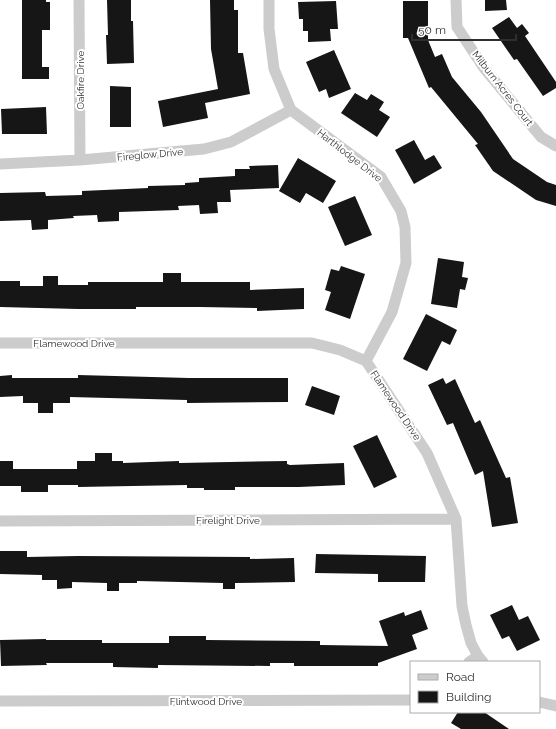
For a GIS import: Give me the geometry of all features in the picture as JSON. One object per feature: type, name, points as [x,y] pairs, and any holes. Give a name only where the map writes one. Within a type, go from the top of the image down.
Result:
[{"type":"street","name":"Oakfire Drive","points":[[79,0],[80,160]]},
{"type":"street","points":[[269,0],[268,29],[274,69],[291,110]]},
{"type":"street","name":"Milburn Acres Court","points":[[456,0],[457,27],[484,68],[541,137],[556,146]]},
{"type":"street","name":"Fireglow Drive","points":[[0,164],[80,160],[204,149],[231,142],[291,110]]},
{"type":"street","name":"Harthlodge Drive","points":[[291,110],[381,177],[401,211],[405,228],[406,263],[392,312],[366,361]]},
{"type":"street","name":"Flamewood Drive","points":[[0,343],[312,343],[340,350],[366,361],[428,453],[456,518],[462,606],[466,625],[477,660]]},
{"type":"street","name":"Firelight Drive","points":[[0,521],[456,518]]},
{"type":"street","name":"Flintwood Drive","points":[[0,701],[410,700]]},
{"type":"street","points":[[540,702],[556,706]]},
{"type":"building","points":[[22,0],[46,0],[46,2],[50,2],[50,30],[42,30],[42,67],[49,67],[49,79],[22,79]]},
{"type":"building","points":[[107,0],[131,0],[134,63],[107,64]]},
{"type":"building","points":[[210,0],[234,0],[234,10],[238,10],[238,53],[243,53],[250,94],[205,103],[208,118],[163,127],[158,101],[218,89],[211,49]]},
{"type":"building","points":[[485,0],[506,0],[507,10],[485,11]]},
{"type":"building","points":[[336,1],[338,29],[330,29],[331,41],[308,42],[308,31],[303,31],[303,19],[299,19],[298,2]]},
{"type":"building","points":[[403,1],[428,1],[428,40],[435,57],[442,54],[452,77],[481,112],[513,159],[547,182],[556,185],[556,206],[536,200],[493,171],[475,145],[478,144],[431,87],[429,88],[408,38],[403,38]]},
{"type":"building","points":[[509,17],[517,28],[522,24],[529,33],[525,36],[556,82],[556,88],[543,96],[517,59],[514,60],[492,28]]},
{"type":"building","points":[[334,50],[351,89],[329,98],[326,89],[319,92],[306,62]]},
{"type":"building","points":[[110,86],[131,87],[131,127],[110,127]]},
{"type":"building","points":[[355,93],[367,100],[371,94],[384,102],[379,110],[390,117],[377,137],[341,113]]},
{"type":"building","points":[[46,107],[47,134],[2,134],[1,109]]},
{"type":"building","points":[[414,140],[425,160],[434,155],[442,168],[414,184],[395,150]]},
{"type":"building","points":[[298,158],[336,181],[323,203],[306,193],[300,203],[279,191]]},
{"type":"building","points":[[278,165],[279,188],[230,190],[231,202],[217,202],[218,213],[200,214],[199,205],[178,206],[179,210],[119,212],[119,221],[98,222],[97,215],[73,216],[74,218],[48,220],[48,229],[32,230],[31,220],[0,221],[0,193],[45,192],[46,196],[82,195],[82,191],[185,185],[185,183],[199,182],[199,178],[235,176],[235,169],[250,169],[249,166]]},
{"type":"building","points":[[355,196],[372,235],[345,246],[328,207]]},
{"type":"building","points":[[438,258],[464,262],[462,277],[468,278],[465,290],[460,289],[457,308],[431,304]]},
{"type":"building","points":[[341,266],[365,274],[350,319],[325,310],[331,292],[325,290],[331,269],[339,271]]},
{"type":"building","points":[[163,273],[181,273],[181,282],[250,282],[250,290],[304,288],[304,309],[257,311],[257,308],[200,307],[78,309],[0,307],[0,281],[20,281],[20,286],[43,286],[43,276],[58,276],[58,285],[88,285],[88,282],[163,282]]},
{"type":"building","points":[[426,314],[457,330],[450,345],[442,341],[427,371],[403,359]]},
{"type":"building","points":[[12,375],[12,378],[78,378],[78,375],[189,378],[288,378],[288,402],[187,403],[187,400],[70,397],[70,403],[53,403],[53,413],[38,413],[38,403],[23,403],[23,396],[0,397],[0,376]]},
{"type":"building","points":[[443,378],[446,384],[455,379],[475,423],[480,420],[506,478],[510,477],[518,523],[492,527],[483,471],[475,475],[453,423],[447,425],[428,385]]},
{"type":"building","points":[[312,386],[340,396],[334,415],[305,405]]},
{"type":"building","points":[[377,435],[397,477],[374,488],[353,446]]},
{"type":"building","points":[[95,453],[112,453],[112,461],[123,461],[123,463],[179,461],[179,463],[287,461],[287,464],[290,465],[344,463],[345,485],[235,487],[235,490],[204,490],[204,488],[187,488],[187,485],[78,487],[78,485],[48,485],[48,492],[21,492],[21,486],[0,486],[0,461],[13,461],[13,469],[77,469],[77,461],[95,461]]},
{"type":"building","points":[[0,551],[27,551],[27,557],[294,558],[295,582],[235,583],[235,589],[223,589],[223,583],[137,581],[137,583],[119,583],[119,591],[107,591],[107,583],[72,582],[72,588],[57,589],[57,580],[42,580],[42,575],[0,574]]},
{"type":"building","points":[[316,554],[426,556],[425,582],[378,582],[378,574],[315,573]]},
{"type":"building","points":[[512,605],[519,620],[528,616],[540,640],[517,651],[509,636],[502,639],[490,615]]},
{"type":"building","points":[[421,610],[428,629],[412,635],[417,649],[378,663],[378,666],[294,666],[294,663],[270,663],[270,666],[158,665],[158,668],[113,667],[113,663],[46,663],[47,665],[1,666],[0,640],[46,639],[102,640],[102,643],[169,643],[169,636],[206,636],[206,640],[320,641],[320,645],[388,646],[379,621],[404,612],[405,616]]},
{"type":"building","points":[[457,713],[485,713],[509,729],[461,729],[451,723]]}]
